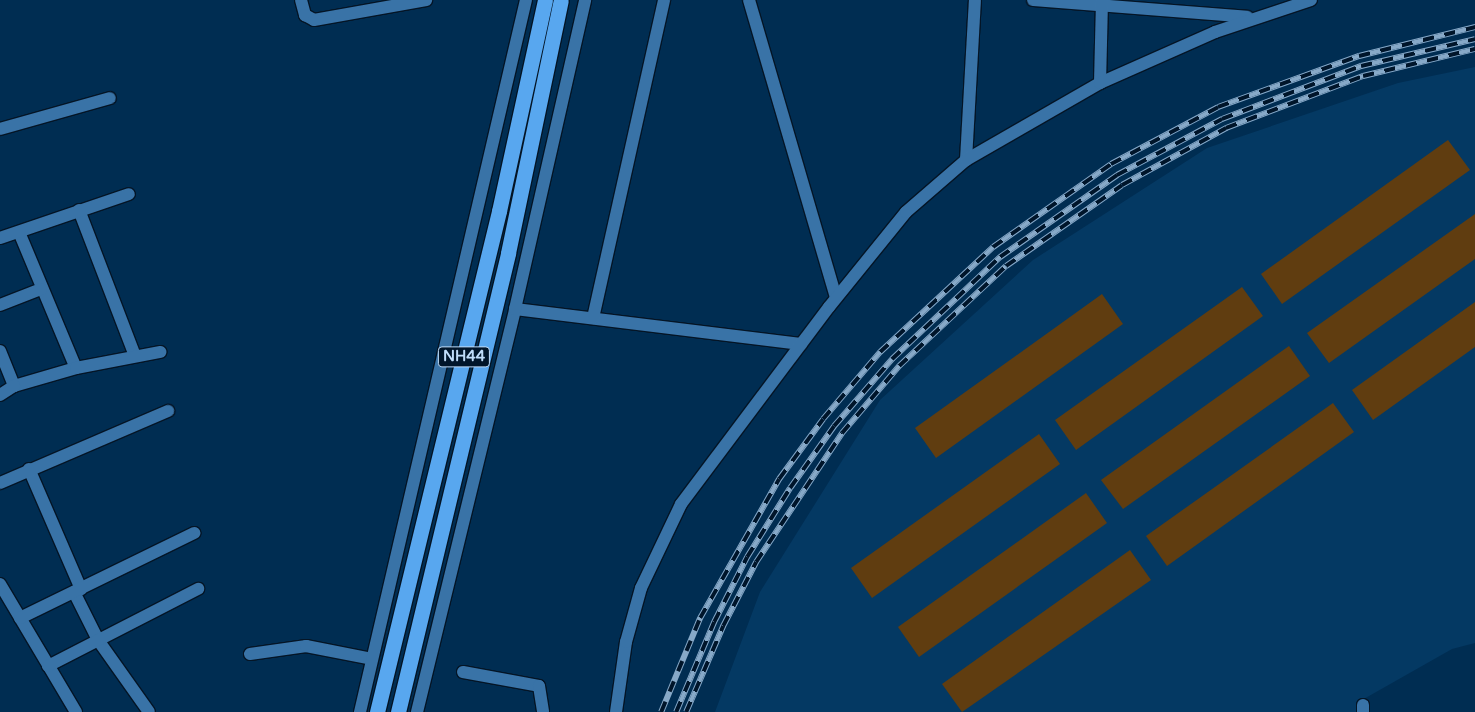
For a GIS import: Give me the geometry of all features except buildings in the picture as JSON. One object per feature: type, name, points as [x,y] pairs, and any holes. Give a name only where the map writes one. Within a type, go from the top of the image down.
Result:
[{"type":"highway","name":"NH44","points":[[377,712],[499,211],[545,0]]},
{"type":"highway","name":"NH44","points":[[398,712],[508,252],[561,0]]},
{"type":"street","points":[[301,0],[304,15],[314,20],[426,0]]},
{"type":"street","points":[[360,712],[526,0]]},
{"type":"street","points":[[417,712],[516,309],[585,0]]},
{"type":"street","points":[[593,318],[664,0]]},
{"type":"street","points":[[748,0],[836,298]]},
{"type":"street","points":[[966,160],[975,0]]},
{"type":"street","points":[[1033,0],[1102,4],[1252,18]]},
{"type":"street","points":[[616,712],[633,614],[670,524],[836,298],[906,212],[966,160],[1100,83],[1252,18],[1311,0]]},
{"type":"street","points":[[1100,83],[1102,4]]},
{"type":"street","points":[[0,130],[110,98]]},
{"type":"street","points":[[0,238],[129,194]]},
{"type":"street","points":[[79,210],[135,356]]},
{"type":"street","points":[[18,232],[76,368]]},
{"type":"street","points":[[0,305],[41,289]]},
{"type":"street","points":[[516,309],[802,344]]},
{"type":"street","points":[[0,351],[14,386]]},
{"type":"street","points":[[0,395],[14,386],[76,368],[160,352]]},
{"type":"street","points":[[0,483],[168,411]]},
{"type":"street","points":[[29,469],[98,640],[149,712]]},
{"type":"street","points":[[20,618],[194,533]]},
{"type":"street","points":[[0,584],[76,712]]},
{"type":"street","points":[[48,666],[198,589]]},
{"type":"street","points":[[250,654],[306,646],[372,659]]},
{"type":"street","points":[[463,672],[539,686],[543,712]]},
{"type":"shaded area","points":[[1475,67],[1475,643],[1452,649],[1362,700],[1361,712],[715,712],[760,592],[880,400],[1033,260],[1207,148],[1398,83]]},
{"type":"railway","points":[[661,712],[700,618],[779,479],[823,419],[880,352],[993,247],[1111,164],[1218,107],[1359,56],[1475,27]]},
{"type":"railway","points":[[676,712],[714,622],[747,557],[790,488],[834,426],[892,359],[1000,257],[1117,175],[1222,119],[1361,66],[1475,39]]},
{"type":"railway","points":[[686,712],[723,626],[756,562],[842,433],[899,366],[1006,266],[1122,185],[1226,128],[1363,76],[1475,49]]}]
